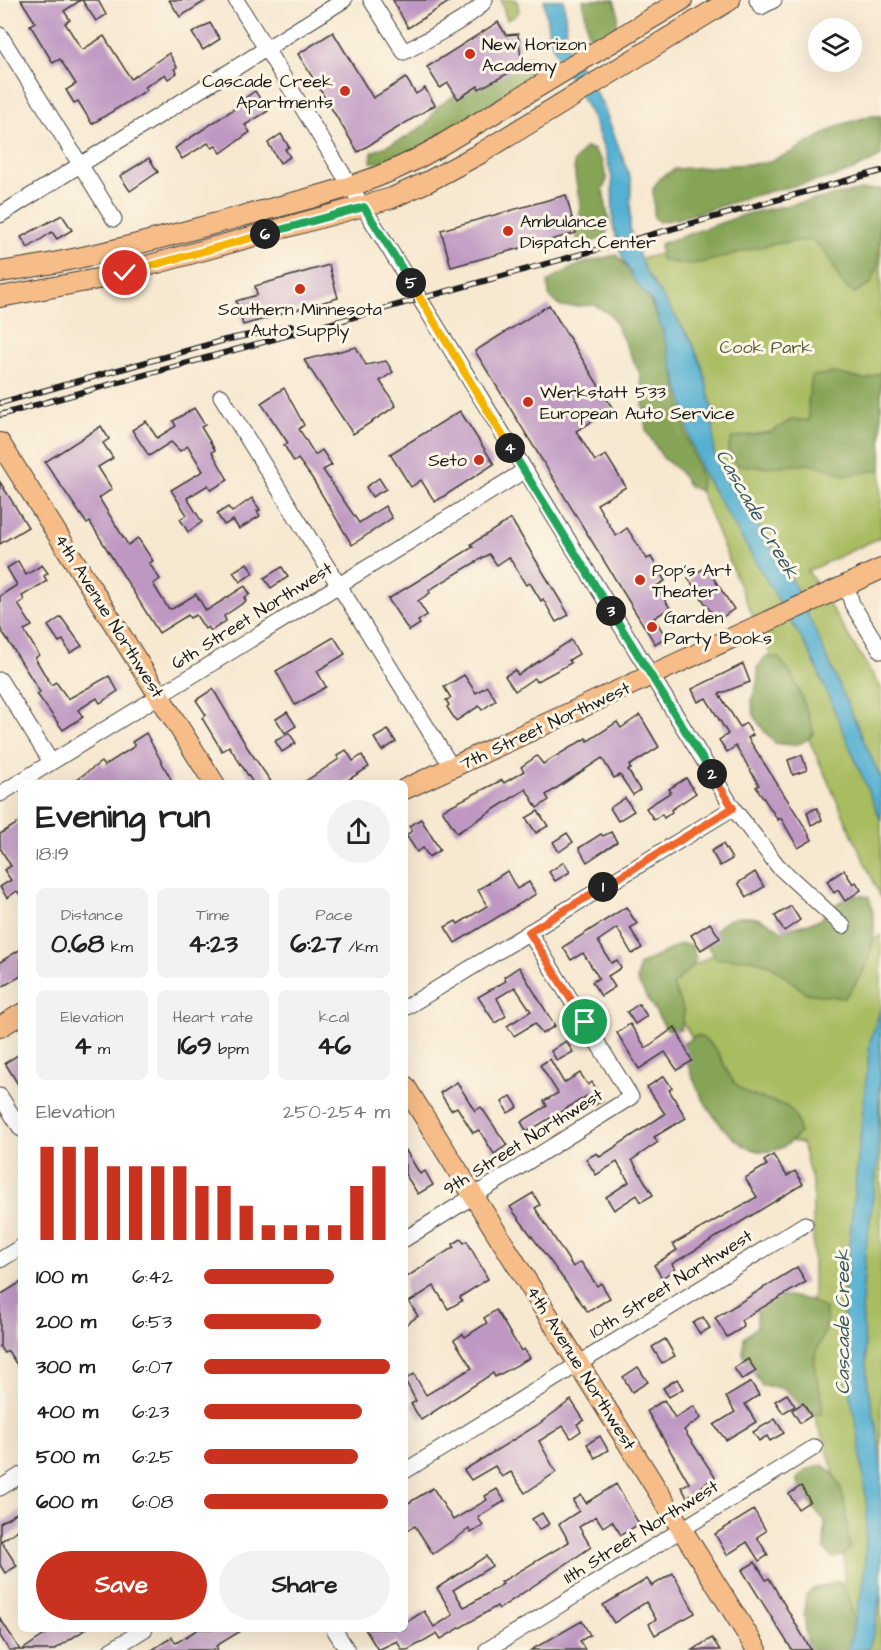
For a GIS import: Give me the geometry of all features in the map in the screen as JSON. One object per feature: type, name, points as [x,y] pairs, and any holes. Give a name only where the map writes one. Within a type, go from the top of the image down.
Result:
[{"type":"main road","points":[[0,272],[106,252],[352,186],[408,164],[682,0]]},
{"type":"main road","points":[[0,297],[103,278],[364,207],[441,175],[729,0]]},
{"type":"main road","name":"4th Avenue Northwest","points":[[1,444],[212,780]]},
{"type":"main road","name":"7th Street Northwest","points":[[408,788],[881,570]]},
{"type":"main road","points":[[0,1027],[18,1016]]},
{"type":"main road","name":"4th Avenue Northwest","points":[[408,1091],[757,1650]]},
{"type":"street","points":[[236,0],[733,808],[778,866],[843,926]]},
{"type":"street","points":[[0,215],[344,0]]},
{"type":"street","points":[[371,0],[404,52],[470,14],[485,0]]},
{"type":"street","points":[[0,35],[114,219]]},
{"type":"street","points":[[221,396],[453,768]]},
{"type":"street","name":"6th Street Northwest","points":[[22,780],[524,471]]},
{"type":"street","points":[[839,590],[852,604],[881,651]]},
{"type":"street","points":[[0,680],[51,762]]},
{"type":"street","name":"6th Street Northwest","points":[[0,794],[18,783]]},
{"type":"street","points":[[408,1006],[733,808]]},
{"type":"street","name":"9th Street Northwest","points":[[408,1237],[631,1097],[529,932]]},
{"type":"street","points":[[0,1095],[18,1124]]},
{"type":"street","name":"10th Street Northwest","points":[[408,1469],[805,1224]]},
{"type":"street","points":[[0,1260],[18,1249]]},
{"type":"street","name":"11th Street Northwest","points":[[487,1650],[814,1447]]},
{"type":"street","points":[[0,1488],[18,1477]]},
{"type":"street","points":[[111,1650],[140,1632]]},
{"type":"street","points":[[336,1632],[347,1650]]},
{"type":"green space","points":[[501,0],[517,0],[519,11],[515,16],[507,20]]},
{"type":"green space","points":[[583,0],[614,0],[618,12],[616,32],[604,39],[588,34]]},
{"type":"green space","points":[[538,58],[538,68],[532,77],[513,91],[434,141],[386,163],[371,162],[372,152],[405,138],[427,123],[437,107],[508,60]]},
{"type":"green space","points":[[870,116],[881,116],[881,156],[867,164],[830,178],[763,193],[675,219],[659,222],[654,217],[653,189],[660,178],[675,169],[765,163],[790,153],[840,125]]},
{"type":"green space","points":[[585,148],[593,149],[602,161],[607,179],[603,190],[609,222],[605,237],[589,243],[578,242],[576,232],[580,210],[574,162]]},
{"type":"green space","points":[[881,189],[878,267],[870,285],[854,293],[843,284],[826,254],[813,240],[764,246],[695,264],[661,259],[660,244],[750,213],[861,190]]},
{"type":"green space","name":"Cook Park","points":[[881,199],[881,537],[808,571],[881,688],[881,898],[745,599],[608,267]]},
{"type":"green space","points":[[617,255],[645,291],[668,339],[686,436],[701,477],[700,491],[689,486],[678,470],[663,458],[646,431],[640,374],[611,315],[595,305],[561,307],[549,296],[548,282],[556,276],[581,264]]},
{"type":"green space","points":[[881,372],[881,470],[846,475],[814,464],[762,467],[738,465],[728,450],[732,438],[771,432],[793,419],[809,421],[808,402],[812,376],[835,373],[866,380]]},
{"type":"green space","points":[[766,656],[779,658],[786,666],[800,693],[814,733],[801,743],[792,745],[775,743],[755,716],[752,703],[758,680],[757,668]]},
{"type":"green space","points":[[856,895],[869,897],[874,924],[873,937],[867,963],[844,998],[806,993],[772,966],[751,959],[716,959],[708,947],[712,935],[728,920],[738,917],[760,919],[781,931],[819,920],[839,902]]},
{"type":"green space","points":[[760,926],[798,986],[881,935],[881,1650],[837,1650],[845,1565],[837,1484],[825,1441],[817,1425],[799,1350],[813,1293],[813,1185],[802,1143],[753,1135],[660,986]]},
{"type":"green space","points":[[681,944],[691,945],[696,958],[693,966],[673,985],[684,1012],[681,1030],[666,1029],[637,981],[639,965]]},
{"type":"green space","points":[[697,1035],[714,1048],[730,1076],[741,1089],[786,1106],[797,1120],[799,1133],[780,1149],[760,1151],[741,1143],[724,1128],[708,1108],[687,1063],[684,1043]]},
{"type":"green space","points":[[788,1296],[810,1300],[825,1309],[826,1330],[815,1358],[822,1414],[805,1410],[785,1390],[762,1386],[743,1354],[744,1338],[757,1326],[757,1309],[770,1298]]},
{"type":"green space","points":[[822,1465],[831,1471],[837,1480],[846,1514],[850,1548],[842,1556],[833,1558],[824,1549],[825,1521],[802,1494],[797,1479],[806,1470]]},
{"type":"green space","points":[[839,1581],[851,1605],[853,1650],[808,1650],[804,1613],[806,1596],[813,1589]]},
{"type":"water","points":[[544,0],[564,0],[567,45],[603,105],[631,180],[630,229],[638,252],[646,272],[691,340],[703,369],[713,412],[714,454],[743,506],[767,538],[791,578],[881,779],[881,821],[811,655],[701,470],[690,439],[683,402],[662,329],[652,302],[636,283],[622,257],[613,226],[612,178],[606,155],[592,116],[557,56],[549,36]]},
{"type":"water","points":[[881,1007],[878,1160],[865,1256],[862,1306],[868,1387],[877,1430],[881,1468],[881,1591],[874,1632],[868,1650],[848,1650],[864,1581],[867,1509],[858,1433],[846,1375],[843,1303],[870,1042]]},
{"type":"building","points":[[21,0],[81,0],[64,11],[70,20],[65,23],[82,50],[104,36],[131,79],[169,53],[177,67],[174,69],[177,73],[168,79],[165,74],[145,87],[147,90],[92,124],[78,101],[74,103],[66,90],[76,84],[60,59],[53,63],[30,25],[35,22]]},
{"type":"building","points":[[82,0],[98,0],[106,15],[96,21]]},
{"type":"building","points":[[169,0],[207,0],[180,17]]},
{"type":"building","points":[[393,0],[452,0],[408,28]]},
{"type":"building","points":[[498,22],[506,35],[518,34],[522,66],[479,89],[478,86],[458,99],[448,83],[440,88],[427,67]]},
{"type":"building","points":[[210,23],[220,39],[203,50],[192,33]]},
{"type":"building","name":"Cascade Creek Apartments","points":[[333,32],[373,98],[406,78],[416,94],[425,88],[435,105],[358,152],[298,54]]},
{"type":"building","points":[[255,91],[268,111],[245,125],[250,132],[221,153],[216,146],[212,148],[208,143],[182,159],[175,148],[243,103],[242,100]]},
{"type":"building","points":[[281,134],[289,147],[285,149],[290,157],[280,163],[268,143]]},
{"type":"building","points":[[149,158],[158,172],[130,191],[120,176]]},
{"type":"building","name":"Ambulance Dispatch Center","points":[[566,195],[576,233],[451,267],[441,230]]},
{"type":"building","points":[[62,215],[72,230],[57,239],[52,232],[28,248],[21,237]]},
{"type":"building","points":[[329,265],[338,298],[243,325],[236,301],[257,295],[255,286]]},
{"type":"building","points":[[549,305],[613,409],[576,431],[595,461],[606,455],[626,487],[597,504],[601,511],[616,536],[627,528],[647,559],[651,557],[665,581],[656,586],[670,608],[654,618],[666,637],[655,644],[475,351]]},
{"type":"building","points":[[356,347],[366,365],[386,361],[393,372],[380,381],[396,406],[353,434],[304,360]]},
{"type":"building","points":[[284,388],[304,425],[299,429],[315,455],[322,450],[332,465],[323,470],[359,523],[385,506],[392,518],[352,545],[312,478],[298,459],[294,462],[284,445],[288,443],[261,403]]},
{"type":"building","points":[[194,408],[205,425],[201,427],[215,450],[212,452],[228,480],[211,490],[208,485],[187,498],[202,522],[188,532],[180,519],[187,515],[171,490],[203,471],[188,446],[180,451],[171,442],[149,456],[132,430],[146,421],[157,438],[176,426],[173,421]]},
{"type":"building","points":[[460,411],[494,464],[435,502],[421,480],[411,487],[390,454]]},
{"type":"building","points":[[101,426],[109,439],[103,443],[113,458],[98,467],[112,489],[99,498],[128,545],[138,538],[153,561],[149,563],[160,579],[153,584],[168,608],[172,609],[196,594],[206,611],[245,586],[250,594],[244,598],[246,601],[224,616],[226,621],[211,631],[208,627],[205,629],[196,615],[190,618],[188,615],[159,633],[90,522],[87,524],[45,462]]},
{"type":"building","points":[[379,478],[386,489],[372,497],[366,487]]},
{"type":"building","points":[[0,482],[28,527],[0,544]]},
{"type":"building","points":[[252,498],[260,510],[257,511],[260,516],[239,529],[233,520],[224,525],[217,514],[228,507],[232,512]]},
{"type":"building","points":[[511,519],[569,615],[556,622],[543,599],[541,601],[530,583],[526,585],[509,557],[497,565],[489,554],[429,590],[430,593],[418,601],[427,615],[418,621],[420,624],[409,631],[388,599],[473,547],[471,544]]},
{"type":"building","points":[[18,561],[26,575],[42,565],[48,573],[44,576],[47,581],[22,596],[24,600],[18,604],[32,626],[24,630],[39,655],[35,658],[51,685],[56,682],[68,699],[109,676],[118,691],[100,703],[97,698],[78,710],[83,717],[63,730],[37,694],[40,692],[0,628],[0,596],[17,585],[7,568]]},
{"type":"building","points":[[247,563],[253,573],[240,582],[233,572]]},
{"type":"building","points":[[282,567],[288,577],[271,588],[264,578]]},
{"type":"building","points":[[706,567],[734,609],[717,621],[688,578]]},
{"type":"building","points":[[61,617],[82,646],[70,653],[63,640],[59,642],[48,626]]},
{"type":"building","points":[[334,637],[345,654],[317,671],[326,687],[295,705],[276,671]]},
{"type":"building","points":[[571,640],[579,654],[569,660],[571,663],[536,682],[534,678],[515,691],[505,676],[515,670],[518,675]]},
{"type":"building","points":[[743,664],[750,682],[719,694],[740,727],[746,723],[753,735],[748,738],[808,832],[812,840],[798,848],[781,818],[778,820],[756,787],[759,785],[736,746],[727,752],[719,740],[728,734],[706,698],[698,702],[692,689]]},
{"type":"building","points":[[464,675],[476,693],[487,686],[496,700],[482,710],[479,706],[456,721],[447,707],[449,705],[446,700],[451,698],[444,687]]},
{"type":"building","points":[[213,689],[247,747],[270,780],[251,780],[229,746],[222,751],[202,718],[206,715],[196,700]]},
{"type":"building","points":[[287,712],[296,726],[285,733],[276,719]]},
{"type":"building","points":[[640,715],[659,747],[629,766],[631,769],[628,770],[640,790],[633,795],[620,775],[614,778],[602,758],[546,795],[549,800],[537,808],[526,789],[457,833],[442,810],[502,780],[504,783],[524,771],[521,767],[537,756],[543,764],[586,738],[588,741],[617,722],[621,728]]},
{"type":"building","points":[[388,730],[396,742],[382,751],[374,738]]},
{"type":"building","points":[[146,733],[171,780],[76,780],[101,762],[104,766],[135,746],[132,742]]},
{"type":"building","points":[[289,733],[296,743],[282,752],[275,741]]},
{"type":"building","points":[[346,750],[353,761],[362,755],[369,767],[348,780],[308,780],[339,759],[337,756]]},
{"type":"building","points":[[802,755],[807,770],[793,775],[788,760]]},
{"type":"building","points":[[686,778],[696,793],[671,810],[672,812],[664,818],[662,814],[654,820],[646,808],[671,792],[669,789]]},
{"type":"building","points":[[625,798],[634,811],[618,821],[610,808]]},
{"type":"building","points":[[817,808],[822,820],[811,825],[807,812]]},
{"type":"building","points":[[538,811],[548,826],[536,833],[526,818]]},
{"type":"building","points":[[421,819],[440,850],[429,857],[423,848],[417,852],[408,838],[408,834],[412,831],[409,826]]},
{"type":"building","points":[[18,823],[18,892],[7,898],[0,887],[11,880],[4,870],[11,866],[0,848],[0,834]]},
{"type":"building","points":[[611,832],[617,842],[587,862],[579,848],[601,834],[603,836]]},
{"type":"building","points":[[567,833],[573,842],[559,852],[553,842]]},
{"type":"building","points":[[723,844],[732,859],[720,866],[711,851]]},
{"type":"building","points":[[564,862],[570,872],[555,881],[549,872]]},
{"type":"building","points":[[844,870],[853,884],[856,882],[861,890],[845,901],[838,890],[834,893],[827,881]]},
{"type":"building","points":[[507,871],[517,889],[529,882],[536,894],[455,943],[445,927],[456,921],[458,924],[487,906],[478,890]]},
{"type":"building","points":[[755,872],[764,887],[747,897],[738,883]]},
{"type":"building","points":[[791,906],[800,920],[784,931],[775,916]]},
{"type":"building","points":[[626,907],[637,924],[630,928],[642,948],[632,954],[617,928],[598,941],[611,963],[617,960],[621,968],[608,976],[615,987],[601,996],[592,982],[599,978],[583,953],[571,960],[563,947]]},
{"type":"building","points":[[710,923],[720,938],[701,950],[691,935]]},
{"type":"building","points":[[18,951],[18,978],[0,988],[0,962]]},
{"type":"building","points":[[519,967],[555,1026],[542,1034],[535,1023],[514,1036],[507,1026],[531,1011],[515,987],[497,998],[506,1016],[495,1023],[478,997],[506,981],[504,977]]},
{"type":"building","points":[[639,1004],[647,1016],[635,1024],[627,1012]]},
{"type":"building","points":[[630,1024],[646,1048],[675,1027],[692,1061],[677,1070],[665,1052],[639,1069],[617,1033]]},
{"type":"building","points":[[566,1041],[573,1052],[557,1061],[551,1051]]},
{"type":"building","points":[[18,1055],[18,1084],[5,1063]]},
{"type":"building","points":[[550,1059],[564,1083],[580,1073],[588,1085],[592,1082],[603,1100],[594,1106],[587,1096],[527,1132],[521,1122],[547,1106],[544,1101],[558,1093],[540,1065]]},
{"type":"building","points":[[664,1076],[672,1088],[669,1090],[686,1118],[654,1137],[658,1142],[632,1160],[653,1195],[641,1202],[637,1195],[614,1210],[606,1197],[629,1182],[617,1162],[596,1175],[586,1159],[597,1153],[600,1157],[665,1114],[647,1087]]},
{"type":"building","points":[[457,1082],[475,1111],[481,1107],[507,1145],[494,1154],[479,1130],[473,1133],[457,1107],[451,1110],[440,1093]]},
{"type":"building","points":[[511,1096],[518,1107],[508,1113],[502,1102]]},
{"type":"building","points":[[408,1154],[420,1174],[425,1171],[433,1185],[418,1194],[408,1179]]},
{"type":"building","points":[[773,1155],[787,1176],[795,1171],[803,1184],[672,1264],[675,1269],[662,1278],[654,1265],[677,1250],[673,1244],[757,1197],[745,1178],[767,1165],[764,1161]]},
{"type":"building","points":[[533,1193],[540,1205],[535,1208],[573,1267],[581,1262],[597,1286],[601,1283],[610,1298],[588,1312],[510,1207]]},
{"type":"building","points":[[461,1239],[464,1243],[467,1241],[488,1279],[460,1297],[462,1301],[448,1309],[434,1286],[409,1302],[418,1316],[408,1323],[408,1276],[454,1247],[453,1244]]},
{"type":"building","points":[[797,1267],[806,1282],[741,1320],[744,1327],[727,1337],[715,1318]]},
{"type":"building","points":[[18,1284],[18,1366],[8,1351],[4,1353],[0,1347],[0,1295]]},
{"type":"building","points":[[496,1310],[521,1351],[524,1349],[530,1358],[495,1377],[493,1373],[421,1420],[411,1404],[416,1401],[408,1386],[408,1378],[414,1374],[426,1395],[472,1368],[454,1340],[463,1334],[465,1337],[487,1323],[484,1318]]},
{"type":"building","points":[[703,1317],[710,1328],[700,1334],[693,1323]]},
{"type":"building","points":[[665,1339],[675,1356],[662,1363],[652,1347]]},
{"type":"building","points":[[748,1359],[756,1371],[742,1380],[734,1368]]},
{"type":"building","points":[[638,1367],[648,1382],[632,1392],[623,1377]]},
{"type":"building","points":[[677,1379],[683,1389],[669,1397],[663,1388]]},
{"type":"building","points":[[751,1382],[759,1395],[745,1404],[756,1422],[726,1440],[714,1425],[735,1412],[726,1397]]},
{"type":"building","points":[[787,1394],[795,1406],[783,1413],[775,1401]]},
{"type":"building","points":[[571,1400],[584,1420],[577,1424],[581,1431],[571,1438],[563,1426],[539,1441],[556,1472],[525,1493],[511,1472],[502,1477],[495,1466],[471,1480],[464,1470],[536,1426]]},
{"type":"building","points":[[664,1400],[675,1418],[694,1406],[701,1418],[684,1430],[715,1477],[687,1497],[681,1487],[689,1483],[647,1411]]},
{"type":"building","points":[[803,1403],[811,1416],[800,1423],[792,1410]]},
{"type":"building","points":[[775,1419],[784,1433],[770,1441],[767,1436],[759,1441],[753,1432]]},
{"type":"building","points":[[600,1436],[608,1450],[595,1458],[587,1444]]},
{"type":"building","points":[[616,1484],[639,1524],[621,1535],[612,1521],[603,1527],[596,1516],[579,1527],[591,1547],[499,1609],[497,1606],[441,1639],[437,1633],[408,1650],[402,1650],[397,1641],[378,1650],[367,1632],[408,1632],[408,1621],[424,1611],[434,1627],[453,1615],[437,1588],[486,1556],[492,1566],[453,1590],[464,1607],[569,1542],[559,1524],[579,1511],[573,1501],[581,1495],[586,1503]]},
{"type":"building","points":[[801,1486],[810,1501],[798,1509],[789,1494]]},
{"type":"building","points":[[433,1488],[453,1520],[487,1500],[485,1496],[497,1489],[505,1501],[478,1517],[483,1526],[471,1533],[469,1529],[433,1554],[415,1526],[408,1530],[408,1503]]},
{"type":"building","points":[[754,1510],[766,1531],[757,1537],[768,1555],[759,1561],[747,1542],[727,1555],[715,1534]]},
{"type":"building","points":[[18,1512],[18,1530],[1,1541],[17,1566],[5,1573],[0,1565],[0,1523]]},
{"type":"building","points":[[542,1513],[549,1524],[539,1530],[532,1519]]},
{"type":"building","points":[[755,1562],[766,1580],[769,1578],[811,1650],[792,1650],[742,1570]]},
{"type":"building","points":[[673,1573],[695,1613],[655,1635],[649,1624],[656,1619],[646,1602],[614,1623],[603,1605],[647,1579],[652,1586]]},
{"type":"building","points":[[0,1618],[20,1650],[9,1650],[0,1636]]},
{"type":"building","points":[[582,1621],[590,1635],[580,1641],[585,1650],[531,1650]]},
{"type":"building","points":[[45,1632],[81,1632],[54,1650],[22,1650],[46,1634]]},
{"type":"building","points":[[193,1632],[239,1632],[216,1646],[218,1650],[152,1650],[172,1637],[176,1643]]},
{"type":"building","points":[[712,1638],[720,1650],[692,1650]]},
{"type":"railway","points":[[0,415],[881,171]]},
{"type":"railway","points":[[0,403],[225,340],[292,326]]},
{"type":"place","name":"New Horizon Academy","points":[[470,54]]},
{"type":"place","name":"Cascade Creek Apartments","points":[[345,91]]},
{"type":"place","name":"Ambulance Dispatch Center","points":[[508,231]]},
{"type":"place","name":"Southern Minnesota Auto Supply","points":[[300,289]]},
{"type":"place","name":"Werkstatt 533 European Auto Service","points":[[528,402]]},
{"type":"place","name":"Seto","points":[[479,460]]},
{"type":"place","name":"Pop's Art Theater","points":[[640,580]]},
{"type":"place","name":"Garden Party Books","points":[[652,627]]},
{"type":"route","points":[[125,273],[364,207],[733,808],[529,932],[585,1022]]},
{"type":"water label","name":"Cascade Creek","points":[[757,514]]},
{"type":"water label","name":"Cascade Creek","points":[[843,1322]]}]
